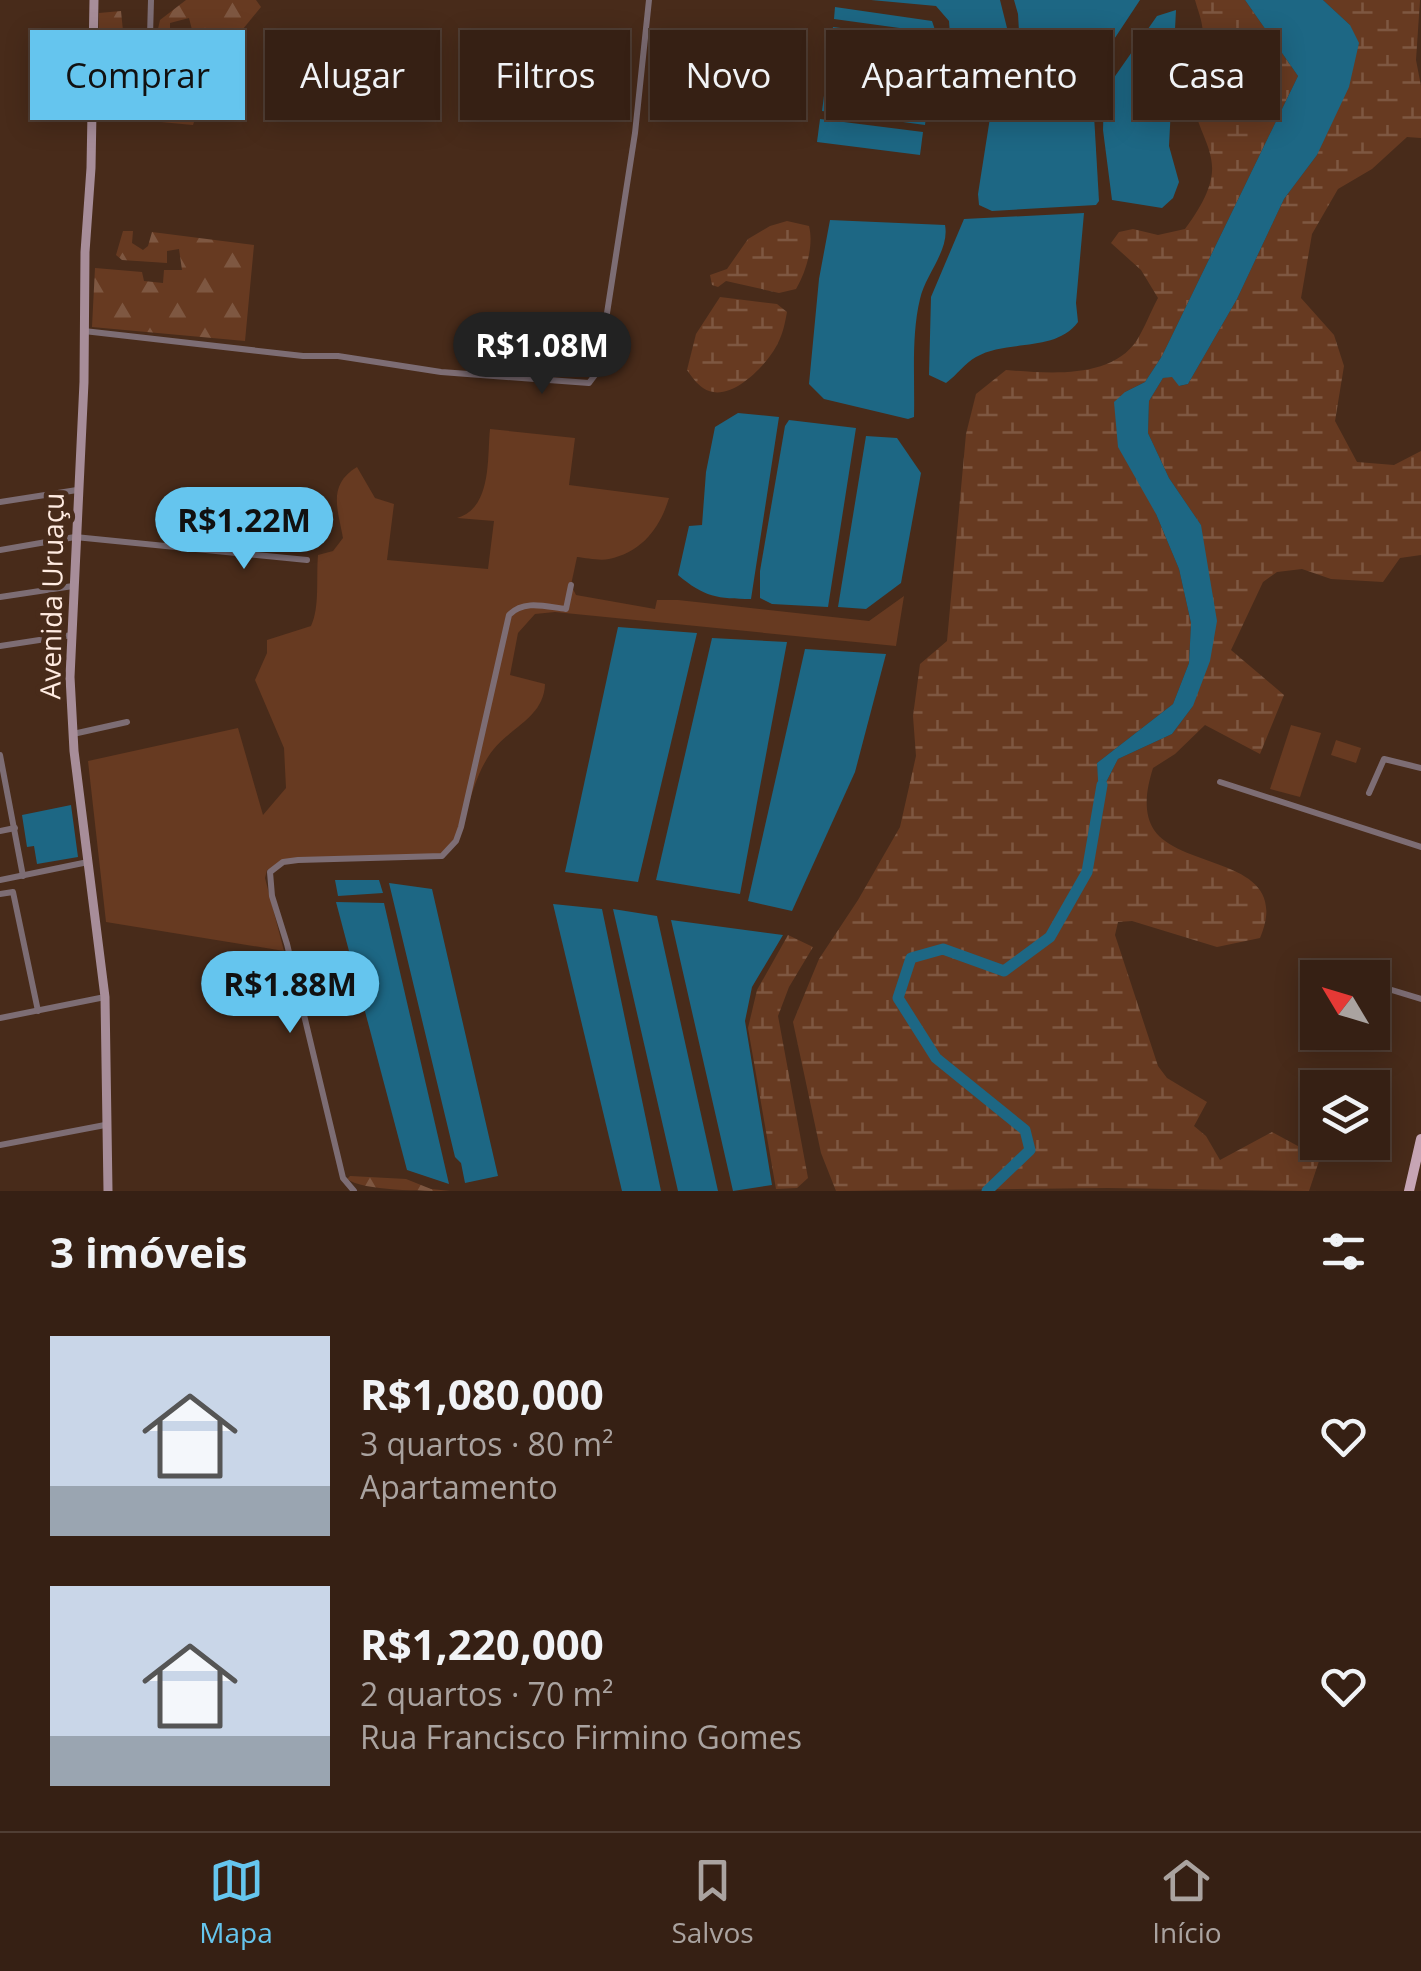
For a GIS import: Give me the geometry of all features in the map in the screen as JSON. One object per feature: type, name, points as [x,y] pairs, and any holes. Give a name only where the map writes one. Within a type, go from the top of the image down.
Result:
[{"type":"main road","points":[[1409,1191],[1421,1139]]},
{"type":"street","name":"Avenida Uruaçu","points":[[94,0],[92,168],[84,252],[73,586],[73,734],[105,997],[108,1191]]},
{"type":"street","points":[[150,0],[150,30]]},
{"type":"street","points":[[84,331],[352,358],[441,372],[590,383],[598,371],[634,133],[649,0]]},
{"type":"street","points":[[0,502],[77,490]]},
{"type":"street","points":[[0,550],[75,537],[307,560]]},
{"type":"street","points":[[354,1191],[343,1178],[272,896],[270,872],[283,862],[298,860],[442,856],[450,850],[469,794],[510,615],[514,609],[530,605],[566,609],[572,585]]},
{"type":"street","points":[[0,598],[73,586]]},
{"type":"street","points":[[0,646],[72,635]]},
{"type":"street","points":[[73,734],[127,722]]},
{"type":"street","points":[[0,754],[23,876]]},
{"type":"street","points":[[1369,792],[1384,760],[1421,768]]},
{"type":"street","points":[[1220,782],[1421,848]]},
{"type":"street","points":[[0,831],[15,828]]},
{"type":"street","points":[[0,880],[88,862]]},
{"type":"street","points":[[0,894],[13,892],[38,1011]]},
{"type":"street","points":[[1390,990],[1421,999]]},
{"type":"street","points":[[0,1018],[105,997]]},
{"type":"street","points":[[0,1146],[104,1126]]},
{"type":"green space","points":[[186,0],[256,0],[261,7],[242,30],[192,30],[189,18],[170,23],[170,30],[158,30],[160,20]]},
{"type":"green space","points":[[1195,0],[1245,0],[1266,30],[1202,30]]},
{"type":"green space","points":[[1323,0],[1420,0],[1416,60],[1421,86],[1421,138],[1407,137],[1372,169],[1338,189],[1312,234],[1301,298],[1334,335],[1344,366],[1335,421],[1357,462],[1394,465],[1421,451],[1421,555],[1400,558],[1383,582],[1331,579],[1302,569],[1277,572],[1263,582],[1231,650],[1284,695],[1260,754],[1205,725],[1175,754],[1153,768],[1147,807],[1154,830],[1187,853],[1249,879],[1262,893],[1266,912],[1260,938],[1217,947],[1132,921],[1118,922],[1115,935],[1158,1066],[1167,1078],[1207,1102],[1194,1126],[1206,1136],[1220,1160],[1272,1132],[1300,1147],[1300,1160],[1319,1160],[1309,1191],[836,1191],[821,1153],[793,1022],[819,959],[900,827],[916,756],[913,716],[920,664],[947,641],[966,434],[976,394],[1006,370],[1077,371],[1095,368],[1126,353],[1140,335],[1158,298],[1141,270],[1111,243],[1119,232],[1133,229],[1158,235],[1185,229],[1210,183],[1210,151],[1198,120],[1277,120],[1162,356],[1145,382],[1125,392],[1156,514],[1179,569],[1191,623],[1189,663],[1173,704],[1097,763],[1100,794],[1118,759],[1172,734],[1193,706],[1201,525],[1169,478],[1148,433],[1149,401],[1163,378],[1172,376],[1180,386],[1188,384],[1237,299],[1284,199],[1317,155],[1350,25]]},
{"type":"green space","points":[[121,11],[123,30],[99,30],[99,13]]},
{"type":"green space","points":[[1280,50],[1298,76],[1280,113]]},
{"type":"green space","points":[[140,120],[195,120],[193,125]]},
{"type":"green space","points":[[787,221],[809,226],[808,259],[796,289],[779,293],[726,281],[718,287],[712,285],[710,275],[727,269],[748,239]]},
{"type":"green space","points":[[123,231],[133,231],[132,243],[143,250],[152,232],[254,245],[245,341],[92,327],[95,268],[142,272],[144,281],[163,283],[164,270],[182,270],[179,249],[167,251],[167,263],[122,260],[116,255]]},
{"type":"green space","points":[[720,297],[777,304],[787,312],[778,343],[757,371],[736,387],[713,392],[701,386],[687,370],[696,334]]},
{"type":"green space","points":[[490,429],[575,438],[569,485],[669,498],[655,529],[631,551],[605,560],[577,557],[571,585],[576,595],[655,609],[657,600],[678,600],[869,621],[904,596],[896,646],[555,612],[535,614],[518,633],[510,675],[545,684],[543,695],[533,713],[493,750],[478,776],[458,832],[442,856],[298,860],[267,870],[265,878],[284,951],[106,922],[88,761],[238,728],[263,815],[286,788],[284,748],[255,680],[267,653],[267,640],[311,626],[317,601],[318,555],[333,551],[343,538],[337,508],[341,482],[357,467],[375,498],[394,504],[387,560],[488,569],[494,521],[457,518],[477,504],[482,493]]},
{"type":"green space","points":[[1291,725],[1321,733],[1300,797],[1270,789]]},
{"type":"green space","points":[[1336,740],[1361,748],[1356,763],[1331,755]]},
{"type":"green space","points":[[788,935],[813,947],[789,987],[778,1016],[808,1178],[797,1188],[776,1189],[748,1028],[757,990]]},
{"type":"green space","points":[[347,1179],[406,1179],[431,1189],[450,1191],[380,1188],[355,1183]]},
{"type":"water","points":[[871,0],[1000,0],[1008,30],[950,30],[949,21],[936,6]]},
{"type":"water","points":[[1014,0],[1140,0],[1113,41],[1113,30],[1019,30]]},
{"type":"water","points":[[1245,0],[1323,0],[1350,25],[1359,43],[1349,87],[1317,155],[1284,199],[1237,299],[1188,384],[1179,386],[1172,377],[1163,378],[1149,401],[1148,433],[1169,478],[1201,525],[1217,621],[1210,661],[1193,706],[1172,734],[1118,759],[1099,796],[1097,763],[1173,704],[1189,663],[1191,623],[1179,569],[1156,514],[1118,447],[1114,402],[1145,382],[1162,356],[1277,120],[1280,120],[1298,76],[1280,50],[1280,30],[1266,30]]},
{"type":"water","points":[[835,7],[932,21],[935,30],[914,30],[834,19]]},
{"type":"water","points":[[1176,10],[1175,30],[1147,30],[1157,16]]},
{"type":"water","points":[[1133,50],[1133,120],[1170,120],[1169,146],[1179,182],[1173,198],[1162,208],[1112,200],[1103,130],[1103,120],[1113,120],[1113,79]]},
{"type":"water","points":[[820,119],[923,132],[920,155],[817,142]]},
{"type":"water","points":[[888,120],[926,120],[925,125]]},
{"type":"water","points":[[990,120],[1094,120],[1099,201],[1096,205],[992,211],[979,205]]},
{"type":"water","points":[[1084,213],[1076,303],[1078,322],[1057,338],[976,357],[946,383],[929,375],[931,297],[964,219]]},
{"type":"water","points":[[830,220],[945,225],[944,244],[917,313],[914,417],[908,419],[824,399],[809,384],[819,279]]},
{"type":"water","points":[[738,413],[779,417],[751,599],[712,595],[678,575],[689,526],[702,525],[706,472],[715,427]]},
{"type":"water","points":[[789,420],[856,428],[828,607],[772,604],[760,598],[760,571]]},
{"type":"water","points":[[866,436],[897,438],[921,473],[901,583],[866,609],[838,607]]},
{"type":"water","points":[[618,627],[697,633],[638,882],[565,872]]},
{"type":"water","points":[[712,638],[787,642],[740,894],[656,880]]},
{"type":"water","points":[[805,649],[886,654],[855,772],[792,911],[748,901]]},
{"type":"water","points":[[71,805],[78,857],[37,864],[34,846],[27,847],[22,815]]},
{"type":"water","points":[[335,880],[379,880],[383,893],[338,896]]},
{"type":"water","points":[[389,883],[432,889],[498,1176],[465,1183],[461,1163],[455,1157]]},
{"type":"water","points":[[336,902],[384,903],[449,1184],[407,1170]]},
{"type":"water","points":[[553,904],[602,909],[661,1191],[622,1191]]},
{"type":"water","points":[[613,909],[657,916],[718,1191],[678,1191]]},
{"type":"water","points":[[671,920],[783,935],[752,987],[745,1021],[772,1185],[733,1191]]},
{"type":"waterway","points":[[987,1191],[1030,1150],[1025,1130],[936,1058],[898,998],[911,958],[943,949],[1004,971],[1050,937],[1087,872],[1102,785]]}]
